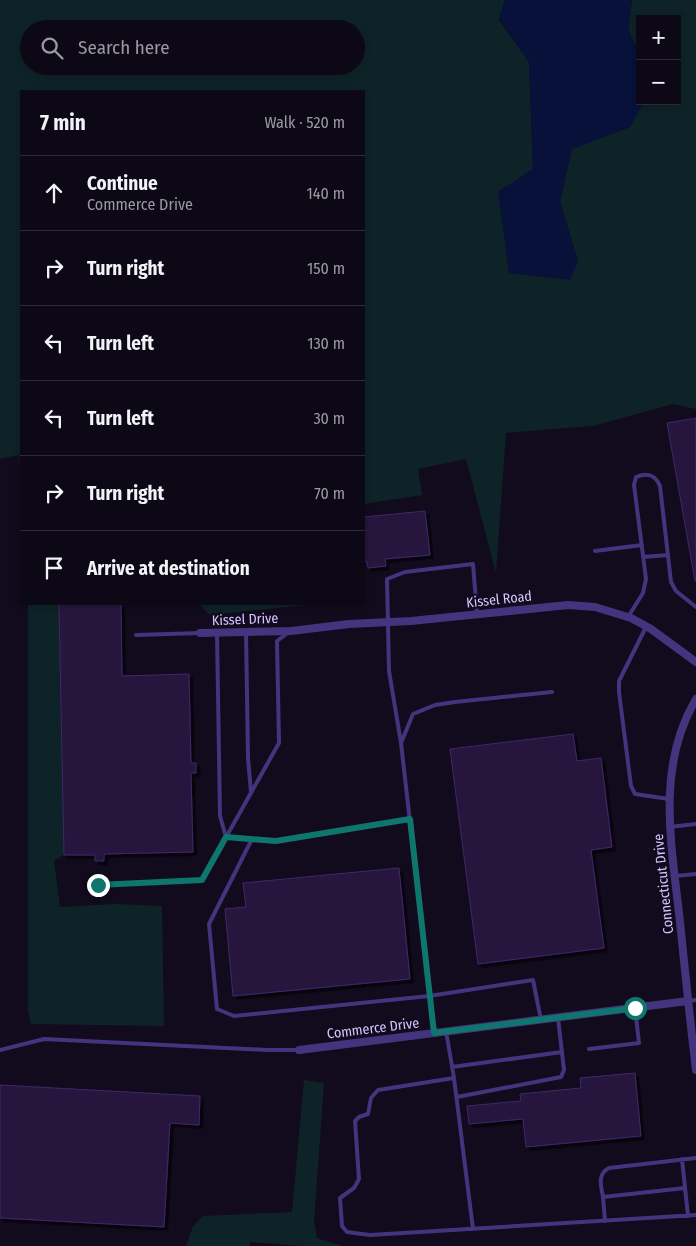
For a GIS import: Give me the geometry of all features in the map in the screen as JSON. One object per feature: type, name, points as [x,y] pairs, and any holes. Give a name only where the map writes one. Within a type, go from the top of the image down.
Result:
[{"type":"street","name":"Kissel Road","points":[[291,630],[477,615],[568,605],[595,607],[628,617],[646,627],[696,662]]},
{"type":"street","name":"Kissel Drive","points":[[200,633],[291,630]]},
{"type":"street","name":"Connecticut Drive","points":[[696,698],[682,730],[674,759],[669,799],[669,826],[692,1001],[696,1070]]},
{"type":"street","name":"Commerce Drive","points":[[299,1050],[692,1001]]},
{"type":"lane","points":[[628,617],[643,592],[646,579],[635,481],[641,475],[651,474],[656,477],[660,486],[671,582],[676,591],[696,607]]},
{"type":"lane","points":[[595,551],[642,545]]},
{"type":"lane","points":[[643,557],[668,555]]},
{"type":"lane","points":[[434,1033],[401,743],[390,680],[387,579],[405,572],[473,564],[477,615]]},
{"type":"lane","points":[[646,627],[619,681],[618,692],[631,786],[635,794],[669,799]]},
{"type":"lane","points":[[98,885],[202,880],[279,743],[277,641],[291,630]]},
{"type":"lane","points":[[246,632],[248,758],[252,792]]},
{"type":"lane","points":[[136,635],[200,633]]},
{"type":"lane","points":[[217,633],[220,816],[226,837]]},
{"type":"lane","points":[[401,743],[413,714],[435,705],[552,692]]},
{"type":"lane","points":[[226,837],[276,841],[410,819]]},
{"type":"lane","points":[[669,826],[696,824]]},
{"type":"lane","points":[[252,839],[209,924],[217,1009],[234,1016],[429,996],[533,980],[541,1020]]},
{"type":"lane","points":[[675,876],[696,874]]},
{"type":"lane","points":[[589,1049],[639,1043],[635,1008]]},
{"type":"lane","points":[[457,1097],[558,1080],[564,1074],[558,1017]]},
{"type":"lane","points":[[446,1031],[457,1097],[473,1229]]},
{"type":"lane","points":[[0,1050],[44,1038],[258,1050],[299,1050]]},
{"type":"lane","points":[[452,1068],[562,1052]]},
{"type":"lane","points":[[454,1078],[385,1088],[374,1093],[370,1109],[355,1122],[359,1179],[354,1188],[340,1198],[342,1226],[348,1232],[370,1234],[473,1229],[696,1215]]},
{"type":"lane","points":[[605,1221],[601,1174],[609,1168],[696,1158]]},
{"type":"lane","points":[[682,1159],[688,1216]]},
{"type":"lane","points":[[603,1197],[685,1188]]},
{"type":"green space","points":[[0,0],[505,0],[499,20],[529,62],[533,169],[498,192],[578,261],[560,202],[572,148],[630,127],[642,105],[681,105],[681,15],[636,15],[636,46],[628,29],[632,0],[696,0],[696,409],[673,404],[593,426],[506,433],[496,573],[466,459],[418,469],[422,495],[365,504],[365,90],[20,90],[20,471],[19,455],[0,459]]},
{"type":"green space","points":[[28,605],[59,605],[64,855],[54,861],[60,907],[115,904],[162,906],[164,1026],[31,1024],[28,1011]]},
{"type":"green space","points":[[200,605],[305,605],[210,615]]},
{"type":"green space","points":[[304,1080],[324,1083],[314,1222],[317,1238],[343,1246],[302,1246],[250,1242],[250,1246],[186,1246],[193,1226],[203,1216],[292,1212]]},
{"type":"shaded area","points":[[505,0],[632,0],[628,29],[636,46],[636,105],[642,105],[630,127],[572,149],[560,202],[578,261],[570,280],[509,273],[498,192],[533,169],[529,62],[499,19]]},
{"type":"building","points":[[696,418],[696,581],[695,581],[667,423]]},
{"type":"building","points":[[425,511],[430,555],[385,559],[386,566],[368,568],[367,562],[365,562],[365,517]]},
{"type":"building","points":[[59,605],[121,605],[122,676],[189,674],[191,763],[196,763],[196,773],[191,773],[193,852],[104,854],[104,861],[95,861],[95,855],[64,855]]},
{"type":"building","points":[[573,734],[577,761],[601,758],[612,847],[591,850],[604,948],[478,964],[450,749]]},
{"type":"building","points":[[399,868],[410,979],[233,996],[225,909],[246,907],[243,883]]},
{"type":"building","points":[[635,1073],[641,1136],[526,1147],[523,1119],[469,1124],[467,1106],[521,1101],[520,1094],[581,1088],[580,1078]]},
{"type":"building","points":[[0,1085],[200,1096],[199,1125],[170,1123],[164,1227],[0,1218]]},
{"type":"route","points":[[98,885],[202,880],[226,837],[276,841],[410,819],[434,1033],[635,1008]]}]
